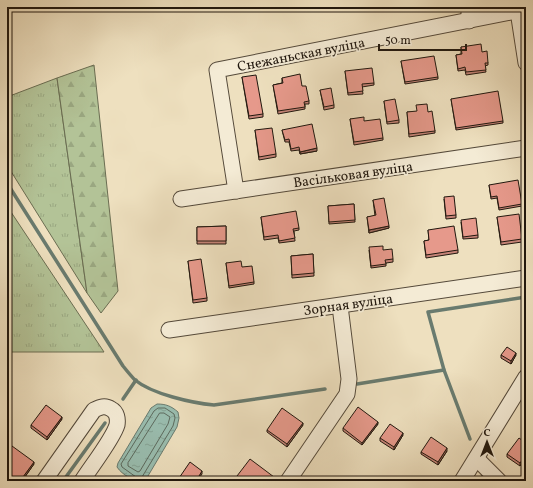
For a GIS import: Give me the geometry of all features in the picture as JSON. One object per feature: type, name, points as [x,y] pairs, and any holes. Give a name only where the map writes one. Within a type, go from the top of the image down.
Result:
[{"type":"street","name":"Снежаньская вуліца","points":[[236,190],[217,70],[469,14],[522,10]]},
{"type":"street","points":[[522,10],[526,63]]},
{"type":"street","name":"Васільковая вуліца","points":[[181,199],[526,148]]},
{"type":"street","name":"Зорная вуліца","points":[[169,330],[526,278]]},
{"type":"street","points":[[288,481],[346,394],[349,379],[340,306]]},
{"type":"street","points":[[462,481],[477,459],[526,377]]},
{"type":"street","points":[[44,481],[94,410],[101,406],[109,407],[114,410],[117,417],[117,425],[112,436],[82,481]]},
{"type":"street","points":[[477,459],[499,481]]},
{"type":"green space","points":[[94,65],[118,291],[101,313],[87,293],[57,78]]},
{"type":"green space","points":[[57,78],[87,293],[7,165],[7,97]]},
{"type":"green space","points":[[7,206],[104,352],[7,352]]},
{"type":"water","points":[[157,404],[163,404],[178,412],[179,418],[177,427],[145,481],[133,479],[119,470],[117,467],[118,463],[151,408]]},
{"type":"building","points":[[481,44],[482,52],[487,51],[488,63],[485,63],[486,70],[466,72],[465,67],[458,69],[456,55],[462,54],[461,47]]},
{"type":"building","points":[[434,56],[438,77],[405,82],[401,61]]},
{"type":"building","points":[[372,68],[374,83],[362,84],[363,91],[348,93],[345,71]]},
{"type":"building","points":[[300,74],[302,86],[306,86],[309,101],[304,102],[305,107],[278,111],[273,85],[283,83],[282,78]]},
{"type":"building","points":[[256,75],[263,114],[249,116],[242,77]]},
{"type":"building","points":[[331,88],[334,105],[324,107],[320,90]]},
{"type":"building","points":[[498,91],[503,121],[456,128],[451,99]]},
{"type":"building","points":[[395,99],[399,120],[387,122],[384,101]]},
{"type":"building","points":[[427,104],[428,112],[432,111],[435,131],[409,134],[407,112],[417,111],[416,105]]},
{"type":"building","points":[[364,117],[364,121],[380,119],[383,138],[354,142],[350,119]]},
{"type":"building","points":[[312,124],[317,148],[300,152],[299,147],[291,149],[289,139],[285,140],[282,130]]},
{"type":"building","points":[[272,128],[276,154],[259,157],[255,130]]},
{"type":"building","points":[[518,180],[522,204],[499,208],[497,196],[491,197],[489,185]]},
{"type":"building","points":[[454,196],[456,215],[446,216],[444,197]]},
{"type":"building","points":[[384,198],[389,226],[369,230],[367,217],[376,215],[373,200]]},
{"type":"building","points":[[354,204],[355,220],[329,222],[328,206]]},
{"type":"building","points":[[296,211],[299,228],[293,229],[295,238],[279,241],[278,235],[264,237],[261,217]]},
{"type":"building","points":[[519,214],[522,239],[501,242],[497,217]]},
{"type":"building","points":[[476,218],[478,235],[463,237],[461,220]]},
{"type":"building","points":[[226,226],[226,241],[197,241],[197,227]]},
{"type":"building","points":[[454,226],[458,250],[426,255],[424,241],[429,240],[428,230]]},
{"type":"building","points":[[383,246],[383,250],[392,249],[393,259],[385,260],[386,264],[371,266],[369,247]]},
{"type":"building","points":[[313,254],[314,273],[292,275],[291,256]]},
{"type":"building","points":[[201,259],[207,298],[193,300],[188,261]]},
{"type":"building","points":[[241,261],[242,267],[252,266],[254,282],[229,286],[226,263]]},
{"type":"building","points":[[507,347],[516,353],[511,361],[501,355]]},
{"type":"building","points":[[46,405],[62,417],[47,437],[31,425]]},
{"type":"building","points":[[358,407],[378,422],[362,443],[343,428]]},
{"type":"building","points":[[282,408],[303,423],[287,444],[267,430]]},
{"type":"building","points":[[390,424],[403,433],[394,447],[380,438]]},
{"type":"building","points":[[431,437],[447,448],[438,462],[421,452]]},
{"type":"building","points":[[519,438],[526,443],[526,455],[520,463],[507,454]]},
{"type":"building","points":[[12,446],[34,462],[20,481],[15,481],[7,475],[7,453]]},
{"type":"building","points":[[250,459],[274,477],[272,481],[243,481],[237,476]]},
{"type":"building","points":[[190,462],[202,471],[196,481],[177,481]]},
{"type":"waterway","points":[[7,183],[123,366],[135,380],[142,385],[162,394],[214,405],[325,389]]},
{"type":"waterway","points":[[470,439],[444,370],[428,312],[526,297]]},
{"type":"waterway","points":[[357,384],[444,370]]},
{"type":"waterway","points":[[123,399],[136,380]]},
{"type":"waterway","points":[[63,481],[105,423]]},
{"type":"waterway","points":[[482,473],[485,481]]}]
